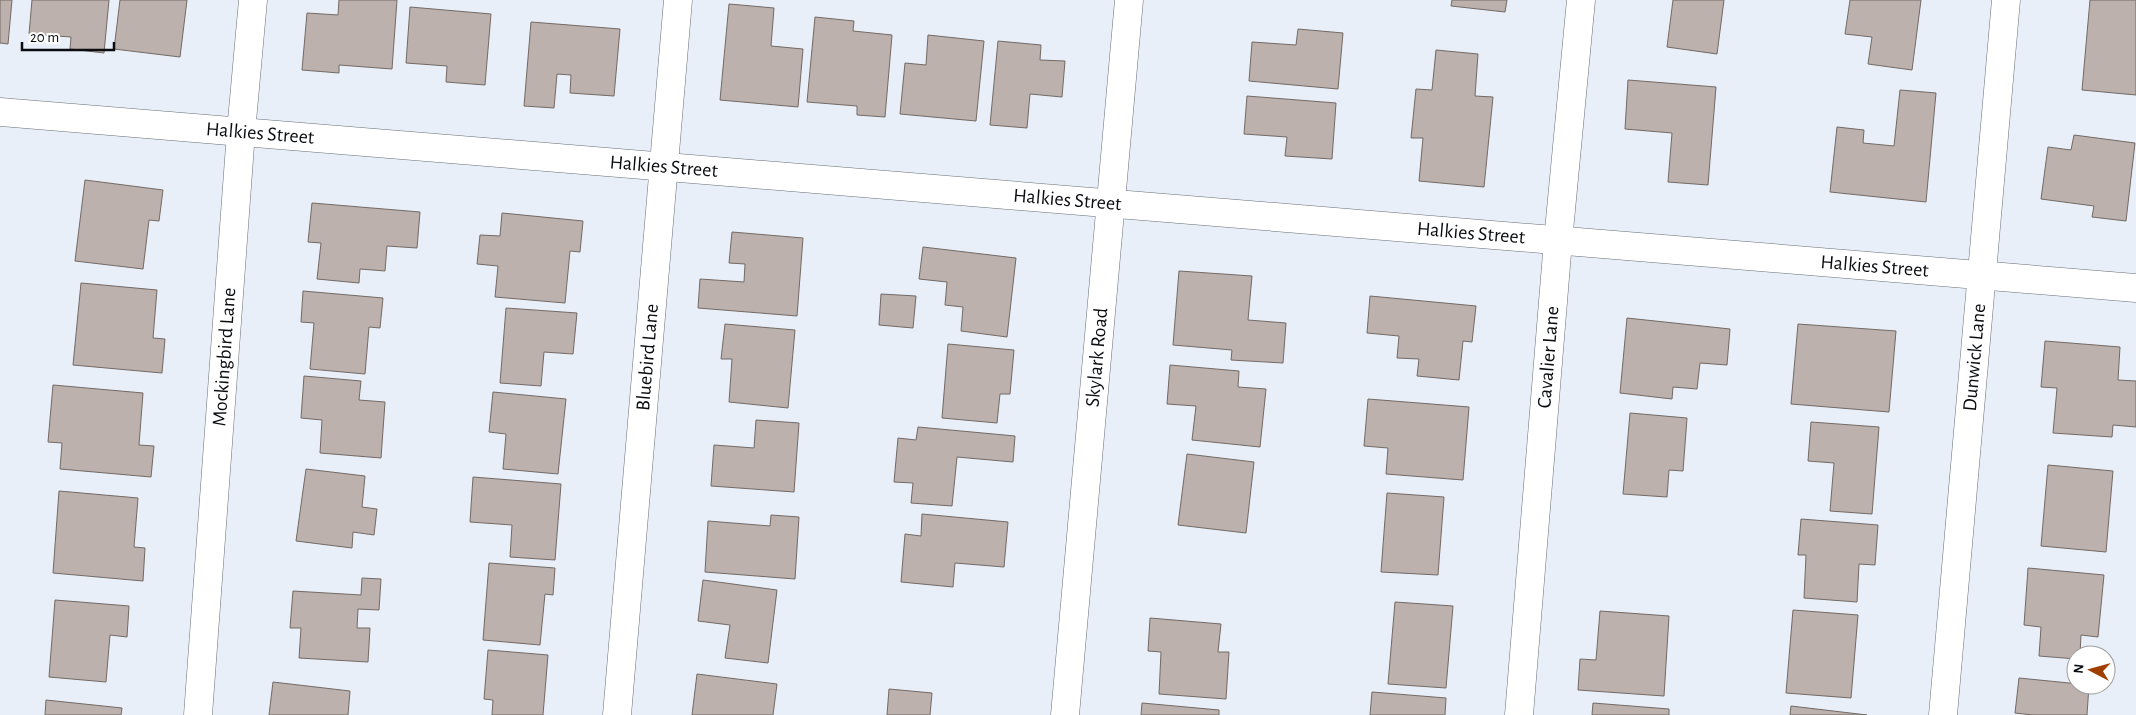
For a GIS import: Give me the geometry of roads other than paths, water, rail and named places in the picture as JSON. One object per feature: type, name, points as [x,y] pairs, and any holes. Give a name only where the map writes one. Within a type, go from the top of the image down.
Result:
[{"type":"street","name":"Mockingbird Lane","points":[[198,715],[241,132],[253,0]]},
{"type":"street","name":"Bluebird Lane","points":[[617,715],[678,0]]},
{"type":"street","name":"Skylark Road","points":[[1065,715],[1109,203],[1129,0]]},
{"type":"street","name":"Cavalier Lane","points":[[1519,715],[1558,241],[1581,0]]},
{"type":"street","name":"Dunwick Lane","points":[[1943,715],[2006,0]]},
{"type":"street","name":"Halkies Street","points":[[0,112],[2136,288]]}]
